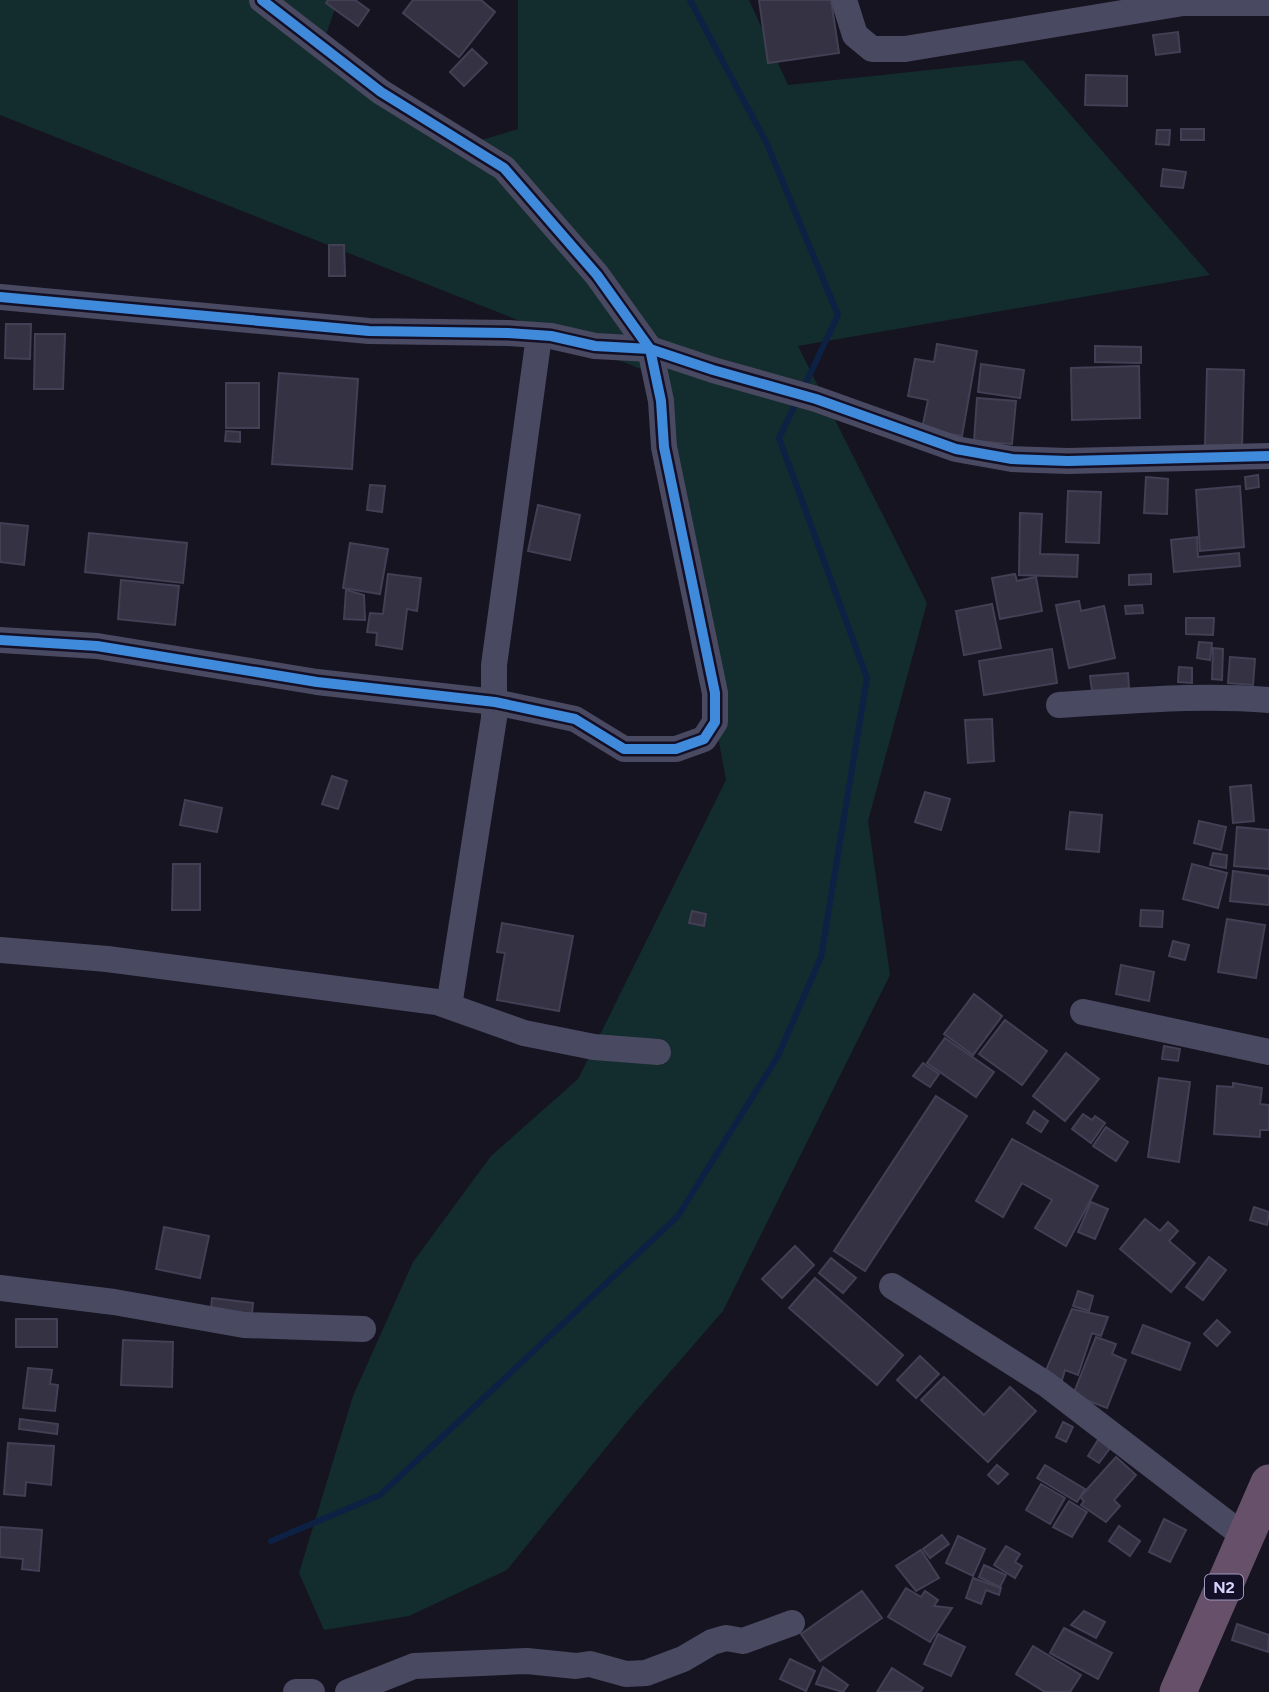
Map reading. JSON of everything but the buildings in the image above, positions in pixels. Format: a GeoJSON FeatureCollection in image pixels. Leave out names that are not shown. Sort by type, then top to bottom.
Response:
{"type":"FeatureCollection","features":[{"type":"Feature","properties":{"kind":"highway","name":"N2"},"geometry":{"type":"LineString","coordinates":[[1178,1692],[1269,1483]]}},
{"type":"Feature","properties":{"kind":"street"},"geometry":{"type":"LineString","coordinates":[[0,640],[97,646],[317,682],[495,702],[575,719],[624,749],[676,749],[704,739],[715,722],[715,693],[664,447],[661,401],[650,349],[597,275],[503,168],[381,92],[262,0]]}},
{"type":"Feature","properties":{"kind":"street"},"geometry":{"type":"LineString","coordinates":[[844,0],[855,35],[872,50],[905,50],[1184,3],[1269,3]]}},
{"type":"Feature","properties":{"kind":"street"},"geometry":{"type":"LineString","coordinates":[[0,297],[369,331],[539,335],[595,345],[650,349],[816,399],[956,449],[1012,459],[1068,461],[1269,456]]}},
{"type":"Feature","properties":{"kind":"street"},"geometry":{"type":"LineString","coordinates":[[449,1006],[495,702],[494,665],[539,335]]}},
{"type":"Feature","properties":{"kind":"street"},"geometry":{"type":"LineString","coordinates":[[1059,705],[1166,696],[1269,700]]}},
{"type":"Feature","properties":{"kind":"street"},"geometry":{"type":"LineString","coordinates":[[0,950],[107,959],[437,1002],[524,1033],[594,1047],[658,1052]]}},
{"type":"Feature","properties":{"kind":"street"},"geometry":{"type":"LineString","coordinates":[[1083,1012],[1269,1052]]}},
{"type":"Feature","properties":{"kind":"street"},"geometry":{"type":"LineString","coordinates":[[892,1286],[1046,1384],[1245,1537]]}},
{"type":"Feature","properties":{"kind":"street"},"geometry":{"type":"LineString","coordinates":[[0,1288],[114,1302],[244,1325],[363,1329]]}},
{"type":"Feature","properties":{"kind":"street"},"geometry":{"type":"LineString","coordinates":[[348,1692],[414,1666],[527,1661],[576,1666],[590,1664],[626,1674],[646,1673],[683,1659],[712,1642],[726,1638],[743,1641],[792,1623]]}},
{"type":"Feature","properties":{"kind":"street"},"geometry":{"type":"LineString","coordinates":[[296,1692],[312,1692]]}},
{"type":"Feature","properties":{"kind":"green space"},"geometry":{"type":"Polygon","coordinates":[[[0,0],[338,0],[320,52],[451,149],[518,129],[518,0],[749,0],[788,85],[1023,60],[1210,275],[798,346],[927,603],[868,821],[890,975],[723,1311],[630,1418],[507,1570],[409,1616],[324,1630],[299,1573],[353,1396],[413,1262],[491,1156],[578,1079],[726,780],[651,373],[0,115],[0,0]]]}},
{"type":"Feature","properties":{"kind":"waterway"},"geometry":{"type":"LineString","coordinates":[[690,0],[767,144],[838,315],[803,389]]}},
{"type":"Feature","properties":{"kind":"waterway"},"geometry":{"type":"LineString","coordinates":[[271,1541],[380,1495],[678,1216],[778,1056],[821,957],[867,678],[779,438],[798,399]]}},
{"type":"Feature","properties":{"kind":"cycle path"},"geometry":{"type":"LineString","coordinates":[[0,640],[97,646],[317,682],[495,702],[575,719],[624,749],[676,749],[704,739],[715,722],[715,693],[664,447],[661,401],[650,349],[597,275],[504,168],[381,92],[262,0]]}},
{"type":"Feature","properties":{"kind":"cycle path"},"geometry":{"type":"LineString","coordinates":[[0,297],[369,331],[551,336],[595,346],[650,349],[816,399],[956,449],[1012,459],[1068,461],[1269,456]]}}]}
